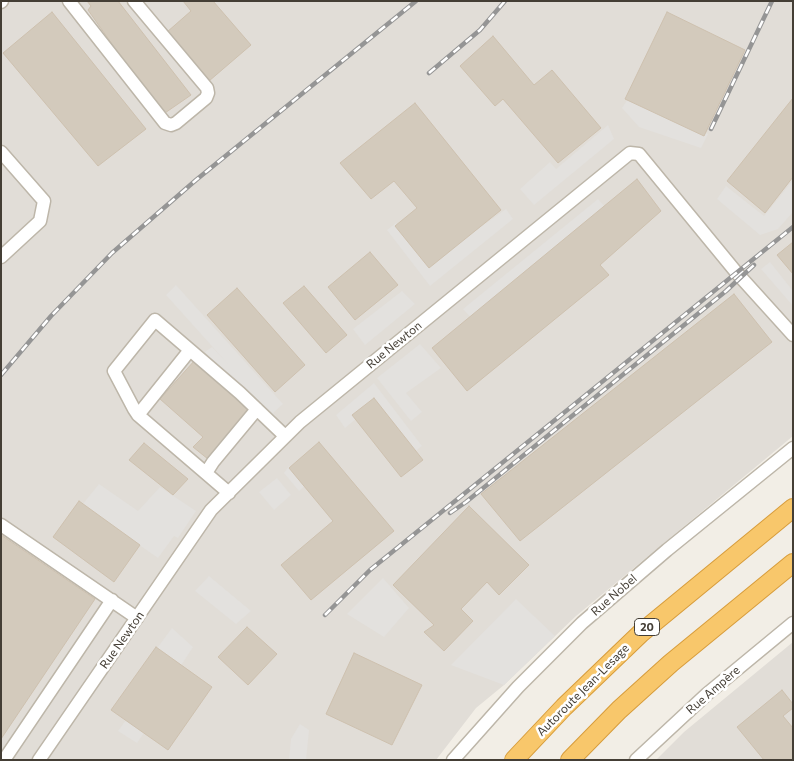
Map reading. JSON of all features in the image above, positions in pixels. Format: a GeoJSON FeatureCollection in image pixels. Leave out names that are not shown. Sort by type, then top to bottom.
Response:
{"type":"FeatureCollection","features":[{"type":"Feature","properties":{"kind":"highway","name":"Autoroute Jean-Lesage"},"geometry":{"type":"LineString","coordinates":[[514,760],[570,700],[640,633],[793,508]]}},
{"type":"Feature","properties":{"kind":"highway"},"geometry":{"type":"LineString","coordinates":[[570,760],[619,710],[665,668],[793,563]]}},
{"type":"Feature","properties":{"kind":"street"},"geometry":{"type":"LineString","coordinates":[[69,1],[165,122],[170,125],[176,123],[206,98],[207,88],[134,1]]}},
{"type":"Feature","properties":{"kind":"street"},"geometry":{"type":"LineString","coordinates":[[1,152],[44,201],[40,221],[1,258]]}},
{"type":"Feature","properties":{"kind":"street","name":"Rue Newton"},"geometry":{"type":"LineString","coordinates":[[39,760],[212,510],[300,422],[630,153],[639,154],[736,272],[793,334]]}},
{"type":"Feature","properties":{"kind":"street"},"geometry":{"type":"LineString","coordinates":[[229,493],[138,415],[114,372],[155,320],[286,436]]}},
{"type":"Feature","properties":{"kind":"street"},"geometry":{"type":"LineString","coordinates":[[138,415],[190,350]]}},
{"type":"Feature","properties":{"kind":"street"},"geometry":{"type":"LineString","coordinates":[[206,473],[212,462],[257,409]]}},
{"type":"Feature","properties":{"kind":"street","name":"Rue Nobel"},"geometry":{"type":"LineString","coordinates":[[453,760],[518,687],[587,619],[661,555],[793,448]]}},
{"type":"Feature","properties":{"kind":"street"},"geometry":{"type":"LineString","coordinates":[[1,525],[137,618]]}},
{"type":"Feature","properties":{"kind":"street"},"geometry":{"type":"LineString","coordinates":[[4,760],[112,600]]}},
{"type":"Feature","properties":{"kind":"street","name":"Rue Ampère"},"geometry":{"type":"LineString","coordinates":[[636,760],[692,707],[793,624]]}},
{"type":"Feature","properties":{"kind":"shaded area"},"geometry":{"type":"Polygon","coordinates":[[[1,1],[793,1],[793,436],[576,616],[504,685],[476,708],[436,760],[1,760],[1,1]]]}},
{"type":"Feature","properties":{"kind":"shaded area"},"geometry":{"type":"Polygon","coordinates":[[[628,99],[708,134],[701,148],[639,127],[622,108],[628,99]]]}},
{"type":"Feature","properties":{"kind":"shaded area"},"geometry":{"type":"Polygon","coordinates":[[[608,125],[614,139],[534,205],[520,189],[550,162],[556,169],[608,125]]]}},
{"type":"Feature","properties":{"kind":"shaded area"},"geometry":{"type":"Polygon","coordinates":[[[793,180],[793,212],[778,229],[760,235],[717,199],[726,186],[764,216],[793,180]]]}},
{"type":"Feature","properties":{"kind":"shaded area"},"geometry":{"type":"Polygon","coordinates":[[[598,199],[608,210],[474,321],[463,309],[598,199]]]}},
{"type":"Feature","properties":{"kind":"shaded area"},"geometry":{"type":"Polygon","coordinates":[[[506,209],[513,219],[430,286],[387,230],[396,223],[432,266],[506,209]]]}},
{"type":"Feature","properties":{"kind":"shaded area"},"geometry":{"type":"Polygon","coordinates":[[[770,262],[793,291],[793,306],[761,269],[770,262]]]}},
{"type":"Feature","properties":{"kind":"shaded area"},"geometry":{"type":"Polygon","coordinates":[[[176,285],[283,404],[273,413],[276,416],[271,422],[205,352],[212,347],[228,364],[166,295],[176,285]]]}},
{"type":"Feature","properties":{"kind":"shaded area"},"geometry":{"type":"Polygon","coordinates":[[[402,291],[415,304],[365,345],[353,329],[402,291]]]}},
{"type":"Feature","properties":{"kind":"shaded area"},"geometry":{"type":"Polygon","coordinates":[[[420,344],[441,368],[406,393],[422,412],[411,421],[377,378],[420,344]]]}},
{"type":"Feature","properties":{"kind":"shaded area"},"geometry":{"type":"Polygon","coordinates":[[[374,383],[422,446],[414,452],[374,404],[345,428],[336,415],[374,383]]]}},
{"type":"Feature","properties":{"kind":"shaded area"},"geometry":{"type":"Polygon","coordinates":[[[289,466],[306,485],[299,491],[284,473],[289,466]]]}},
{"type":"Feature","properties":{"kind":"shaded area"},"geometry":{"type":"Polygon","coordinates":[[[277,478],[291,495],[274,510],[259,492],[277,478]]]}},
{"type":"Feature","properties":{"kind":"shaded area"},"geometry":{"type":"Polygon","coordinates":[[[99,484],[138,511],[160,487],[196,511],[178,538],[174,536],[158,558],[82,505],[99,484]]]}},
{"type":"Feature","properties":{"kind":"shaded area"},"geometry":{"type":"Polygon","coordinates":[[[209,576],[251,611],[236,624],[195,591],[209,576]]]}},
{"type":"Feature","properties":{"kind":"shaded area"},"geometry":{"type":"Polygon","coordinates":[[[383,578],[409,608],[384,637],[347,614],[383,578]]]}},
{"type":"Feature","properties":{"kind":"shaded area"},"geometry":{"type":"Polygon","coordinates":[[[516,599],[555,636],[504,685],[451,665],[516,599]]]}},
{"type":"Feature","properties":{"kind":"shaded area"},"geometry":{"type":"Polygon","coordinates":[[[172,628],[193,647],[180,667],[155,651],[172,628]]]}},
{"type":"Feature","properties":{"kind":"shaded area"},"geometry":{"type":"Polygon","coordinates":[[[793,642],[793,760],[656,760],[684,732],[793,642]]]}},
{"type":"Feature","properties":{"kind":"shaded area"},"geometry":{"type":"Polygon","coordinates":[[[126,720],[144,733],[137,743],[118,731],[126,720]]]}},
{"type":"Feature","properties":{"kind":"shaded area"},"geometry":{"type":"Polygon","coordinates":[[[300,724],[309,730],[306,760],[289,760],[291,739],[300,724]]]}},
{"type":"Feature","properties":{"kind":"building"},"geometry":{"type":"Polygon","coordinates":[[[87,1],[118,1],[191,95],[162,115],[88,10],[91,6],[87,1]]]}},
{"type":"Feature","properties":{"kind":"building"},"geometry":{"type":"Polygon","coordinates":[[[183,1],[213,1],[251,45],[209,81],[167,32],[191,11],[183,1]]]}},
{"type":"Feature","properties":{"kind":"building"},"geometry":{"type":"Polygon","coordinates":[[[52,12],[146,129],[98,166],[3,53],[52,12]]]}},
{"type":"Feature","properties":{"kind":"building"},"geometry":{"type":"Polygon","coordinates":[[[667,12],[745,50],[704,136],[625,99],[667,12]]]}},
{"type":"Feature","properties":{"kind":"building"},"geometry":{"type":"Polygon","coordinates":[[[493,36],[534,85],[552,70],[601,128],[558,163],[503,99],[495,106],[460,66],[493,36]]]}},
{"type":"Feature","properties":{"kind":"building"},"geometry":{"type":"Polygon","coordinates":[[[793,98],[793,177],[765,213],[727,181],[793,98]]]}},
{"type":"Feature","properties":{"kind":"building"},"geometry":{"type":"Polygon","coordinates":[[[415,103],[501,210],[429,268],[395,226],[417,208],[394,181],[371,199],[340,163],[415,103]]]}},
{"type":"Feature","properties":{"kind":"building"},"geometry":{"type":"Polygon","coordinates":[[[637,179],[661,211],[600,265],[609,275],[467,391],[432,348],[637,179]]]}},
{"type":"Feature","properties":{"kind":"building"},"geometry":{"type":"Polygon","coordinates":[[[793,242],[793,274],[777,255],[793,242]]]}},
{"type":"Feature","properties":{"kind":"building"},"geometry":{"type":"Polygon","coordinates":[[[370,252],[398,285],[355,320],[328,287],[370,252]]]}},
{"type":"Feature","properties":{"kind":"building"},"geometry":{"type":"Polygon","coordinates":[[[304,286],[347,335],[326,353],[283,303],[304,286]]]}},
{"type":"Feature","properties":{"kind":"building"},"geometry":{"type":"Polygon","coordinates":[[[237,288],[305,365],[275,392],[207,315],[237,288]]]}},
{"type":"Feature","properties":{"kind":"building"},"geometry":{"type":"Polygon","coordinates":[[[734,294],[772,342],[520,541],[481,494],[734,294]]]}},
{"type":"Feature","properties":{"kind":"building"},"geometry":{"type":"Polygon","coordinates":[[[195,360],[253,410],[208,459],[193,447],[203,437],[160,399],[195,360]]]}},
{"type":"Feature","properties":{"kind":"building"},"geometry":{"type":"Polygon","coordinates":[[[374,398],[423,460],[401,477],[352,415],[374,398]]]}},
{"type":"Feature","properties":{"kind":"building"},"geometry":{"type":"Polygon","coordinates":[[[319,442],[394,531],[311,600],[281,565],[333,521],[289,468],[319,442]]]}},
{"type":"Feature","properties":{"kind":"building"},"geometry":{"type":"Polygon","coordinates":[[[144,443],[188,479],[173,495],[129,460],[144,443]]]}},
{"type":"Feature","properties":{"kind":"building"},"geometry":{"type":"Polygon","coordinates":[[[79,501],[140,545],[114,582],[53,537],[79,501]]]}},
{"type":"Feature","properties":{"kind":"building"},"geometry":{"type":"Polygon","coordinates":[[[469,506],[529,565],[499,595],[487,582],[461,609],[473,621],[444,651],[424,632],[434,625],[393,585],[469,506]]]}},
{"type":"Feature","properties":{"kind":"building"},"geometry":{"type":"Polygon","coordinates":[[[1,535],[95,599],[1,739],[1,535]]]}},
{"type":"Feature","properties":{"kind":"building"},"geometry":{"type":"Polygon","coordinates":[[[247,627],[277,654],[248,685],[218,657],[247,627]]]}},
{"type":"Feature","properties":{"kind":"building"},"geometry":{"type":"Polygon","coordinates":[[[156,647],[212,687],[168,750],[111,710],[156,647]]]}},
{"type":"Feature","properties":{"kind":"building"},"geometry":{"type":"Polygon","coordinates":[[[354,653],[422,685],[392,745],[326,714],[354,653]]]}},
{"type":"Feature","properties":{"kind":"building"},"geometry":{"type":"Polygon","coordinates":[[[782,690],[793,704],[793,708],[783,716],[793,728],[793,760],[764,760],[737,727],[782,690]]]}},
{"type":"Feature","properties":{"kind":"railway"},"geometry":{"type":"LineString","coordinates":[[1,375],[51,316],[112,253],[196,180],[416,1]]}},
{"type":"Feature","properties":{"kind":"railway"},"geometry":{"type":"LineString","coordinates":[[429,73],[480,30],[505,1]]}},
{"type":"Feature","properties":{"kind":"railway"},"geometry":{"type":"LineString","coordinates":[[711,129],[772,1]]}},
{"type":"Feature","properties":{"kind":"railway"},"geometry":{"type":"LineString","coordinates":[[325,615],[370,570],[793,227]]}},
{"type":"Feature","properties":{"kind":"railway"},"geometry":{"type":"LineString","coordinates":[[450,513],[726,291],[754,265]]}}]}
